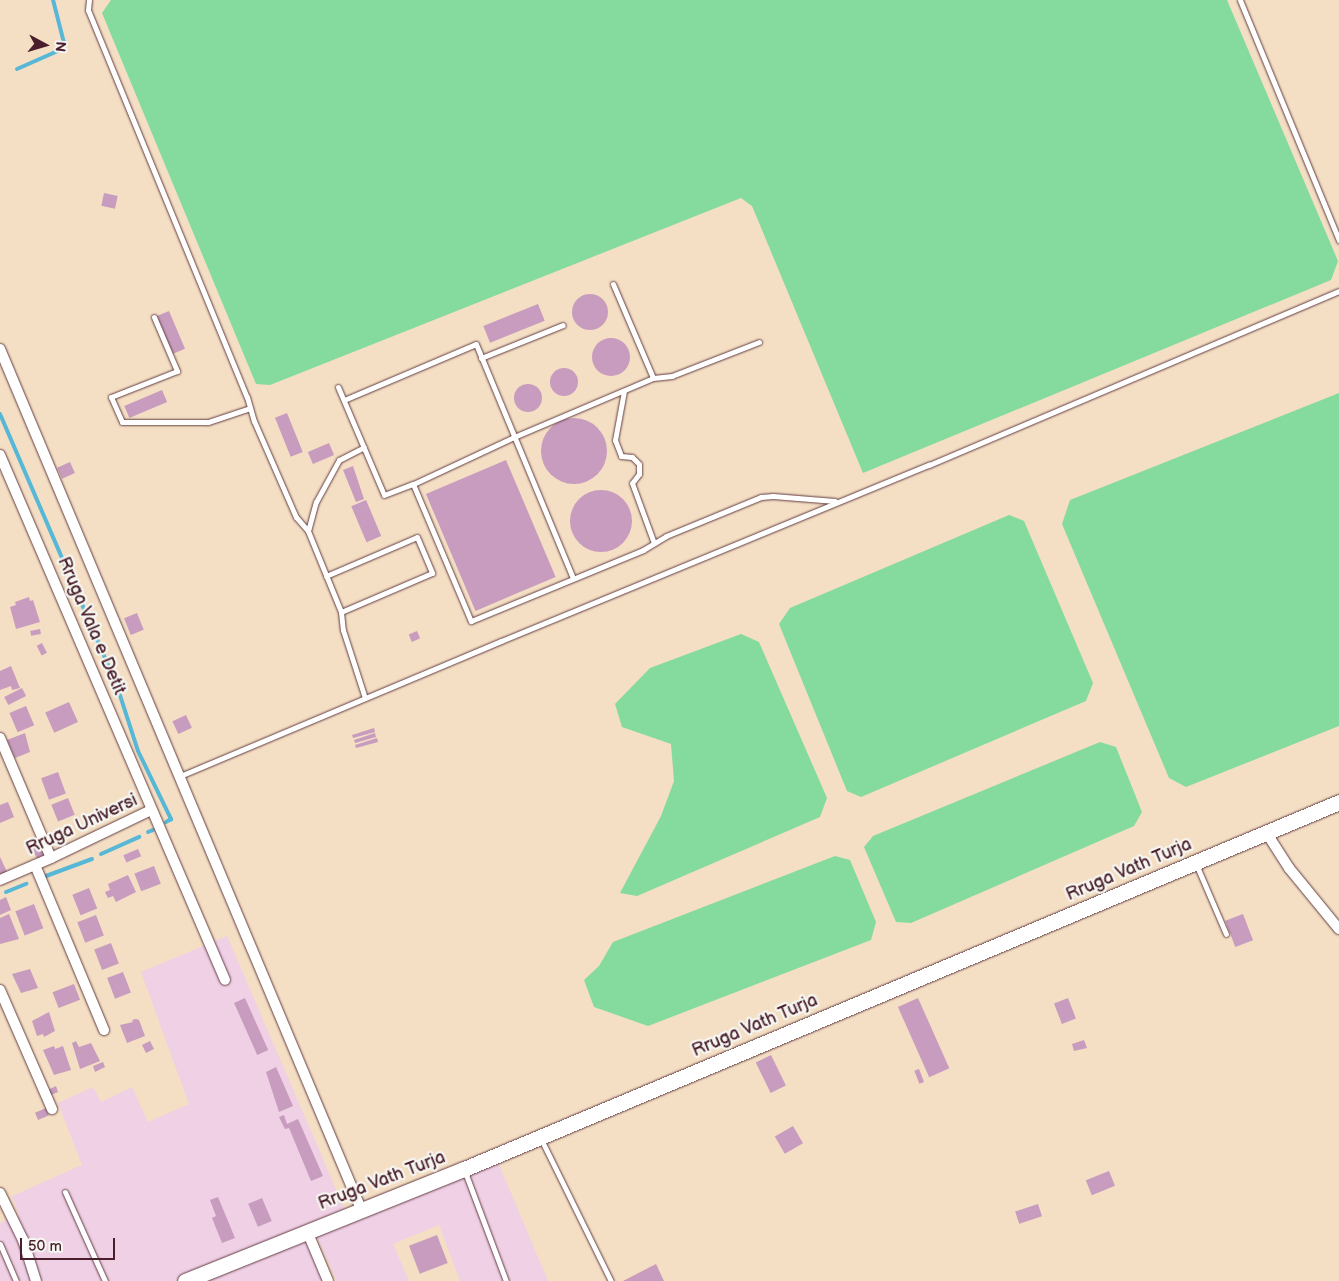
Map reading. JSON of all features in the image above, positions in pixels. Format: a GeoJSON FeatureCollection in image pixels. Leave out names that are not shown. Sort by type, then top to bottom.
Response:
{"type":"FeatureCollection","features":[{"type":"Feature","properties":{"kind":"street"},"geometry":{"type":"LineString","coordinates":[[0,349],[361,1209]]}},
{"type":"Feature","properties":{"kind":"street","name":"Rruga Vala e Detit"},"geometry":{"type":"LineString","coordinates":[[0,455],[2,467],[152,810]]}},
{"type":"Feature","properties":{"kind":"street"},"geometry":{"type":"LineString","coordinates":[[0,738],[51,858]]}},
{"type":"Feature","properties":{"kind":"street","name":"Rruga Vath Turja"},"geometry":{"type":"LineString","coordinates":[[185,1281],[464,1169],[1339,802]]}},
{"type":"Feature","properties":{"kind":"street","name":"Rruga Universi"},"geometry":{"type":"LineString","coordinates":[[0,880],[152,810],[165,836],[225,980]]}},
{"type":"Feature","properties":{"kind":"street"},"geometry":{"type":"LineString","coordinates":[[1266,832],[1289,868],[1339,928]]}},
{"type":"Feature","properties":{"kind":"street"},"geometry":{"type":"LineString","coordinates":[[35,865],[104,1030]]}},
{"type":"Feature","properties":{"kind":"street"},"geometry":{"type":"LineString","coordinates":[[0,990],[52,1109]]}},
{"type":"Feature","properties":{"kind":"street"},"geometry":{"type":"LineString","coordinates":[[0,1192],[23,1240],[36,1281]]}},
{"type":"Feature","properties":{"kind":"street"},"geometry":{"type":"LineString","coordinates":[[307,1231],[328,1281]]}},
{"type":"Feature","properties":{"kind":"lane"},"geometry":{"type":"LineString","coordinates":[[89,0],[88,10],[250,408],[296,517],[308,531],[341,612],[343,630],[365,698]]}},
{"type":"Feature","properties":{"kind":"lane"},"geometry":{"type":"LineString","coordinates":[[1240,0],[1339,240]]}},
{"type":"Feature","properties":{"kind":"lane"},"geometry":{"type":"LineString","coordinates":[[614,284],[653,378]]}},
{"type":"Feature","properties":{"kind":"lane"},"geometry":{"type":"LineString","coordinates":[[180,776],[1339,291]]}},
{"type":"Feature","properties":{"kind":"lane"},"geometry":{"type":"LineString","coordinates":[[154,317],[177,371],[111,397],[122,422],[208,422],[250,408]]}},
{"type":"Feature","properties":{"kind":"lane"},"geometry":{"type":"LineString","coordinates":[[481,358],[563,325]]}},
{"type":"Feature","properties":{"kind":"lane"},"geometry":{"type":"LineString","coordinates":[[338,387],[384,495],[653,378],[672,376],[759,342]]}},
{"type":"Feature","properties":{"kind":"lane"},"geometry":{"type":"LineString","coordinates":[[344,400],[476,344],[573,578]]}},
{"type":"Feature","properties":{"kind":"lane"},"geometry":{"type":"LineString","coordinates":[[624,391],[615,440],[621,456],[632,457],[639,464],[639,474],[632,483],[654,543]]}},
{"type":"Feature","properties":{"kind":"lane"},"geometry":{"type":"LineString","coordinates":[[308,531],[316,502],[339,460],[364,447]]}},
{"type":"Feature","properties":{"kind":"lane"},"geometry":{"type":"LineString","coordinates":[[413,484],[471,621],[761,497],[774,496],[838,502]]}},
{"type":"Feature","properties":{"kind":"lane"},"geometry":{"type":"LineString","coordinates":[[326,576],[417,537],[432,573],[341,612]]}},
{"type":"Feature","properties":{"kind":"lane"},"geometry":{"type":"LineString","coordinates":[[1195,863],[1226,934]]}},
{"type":"Feature","properties":{"kind":"lane"},"geometry":{"type":"LineString","coordinates":[[540,1137],[611,1281]]}},
{"type":"Feature","properties":{"kind":"lane"},"geometry":{"type":"LineString","coordinates":[[464,1169],[506,1281]]}},
{"type":"Feature","properties":{"kind":"lane"},"geometry":{"type":"LineString","coordinates":[[65,1192],[105,1281]]}},
{"type":"Feature","properties":{"kind":"lane"},"geometry":{"type":"LineString","coordinates":[[0,1244],[16,1281]]}},
{"type":"Feature","properties":{"kind":"shaded area"},"geometry":{"type":"Polygon","coordinates":[[[227,936],[345,1210],[176,1281],[0,1281],[0,1223],[19,1215],[12,1196],[82,1165],[58,1103],[93,1087],[101,1102],[132,1087],[148,1122],[189,1104],[141,972],[227,936]]]}},
{"type":"Feature","properties":{"kind":"shaded area"},"geometry":{"type":"Polygon","coordinates":[[[497,1160],[548,1281],[460,1281],[439,1225],[393,1244],[409,1281],[337,1281],[316,1235],[497,1160]]]}},
{"type":"Feature","properties":{"kind":"shaded area"},"geometry":{"type":"Polygon","coordinates":[[[304,1238],[323,1281],[201,1281],[304,1238]]]}},
{"type":"Feature","properties":{"kind":"green space"},"geometry":{"type":"Polygon","coordinates":[[[111,0],[1227,0],[1338,261],[1331,280],[863,473],[752,206],[741,198],[270,385],[256,384],[102,13],[111,0]]]}},
{"type":"Feature","properties":{"kind":"green space"},"geometry":{"type":"Polygon","coordinates":[[[1339,393],[1339,726],[1186,787],[1169,778],[1062,524],[1070,500],[1339,393]]]}},
{"type":"Feature","properties":{"kind":"green space"},"geometry":{"type":"Polygon","coordinates":[[[1009,515],[1024,521],[1093,683],[1086,701],[861,797],[847,791],[779,624],[790,608],[1009,515]]]}},
{"type":"Feature","properties":{"kind":"green space"},"geometry":{"type":"Polygon","coordinates":[[[741,634],[759,642],[827,798],[820,817],[637,896],[620,893],[661,816],[674,781],[671,744],[622,727],[615,704],[650,668],[741,634]]]}},
{"type":"Feature","properties":{"kind":"green space"},"geometry":{"type":"Polygon","coordinates":[[[1100,742],[1116,747],[1142,812],[1134,826],[911,923],[896,922],[864,847],[873,836],[1100,742]]]}},
{"type":"Feature","properties":{"kind":"green space"},"geometry":{"type":"Polygon","coordinates":[[[835,856],[850,860],[876,922],[871,940],[648,1026],[594,1007],[584,980],[599,966],[613,942],[835,856]]]}},
{"type":"Feature","properties":{"kind":"building"},"geometry":{"type":"Polygon","coordinates":[[[104,193],[118,196],[115,209],[101,206],[104,193]]]}},
{"type":"Feature","properties":{"kind":"building"},"geometry":{"type":"Polygon","coordinates":[[[590,294],[603,299],[608,312],[603,325],[590,330],[577,325],[572,312],[577,299],[590,294]]]}},
{"type":"Feature","properties":{"kind":"building"},"geometry":{"type":"Polygon","coordinates":[[[538,304],[545,321],[490,343],[483,326],[538,304]]]}},
{"type":"Feature","properties":{"kind":"building"},"geometry":{"type":"Polygon","coordinates":[[[169,311],[185,349],[173,354],[157,316],[169,311]]]}},
{"type":"Feature","properties":{"kind":"building"},"geometry":{"type":"Polygon","coordinates":[[[611,338],[624,344],[630,357],[624,370],[611,376],[598,370],[592,357],[598,344],[611,338]]]}},
{"type":"Feature","properties":{"kind":"building"},"geometry":{"type":"Polygon","coordinates":[[[564,368],[574,372],[578,382],[574,392],[564,396],[554,392],[550,382],[554,372],[564,368]]]}},
{"type":"Feature","properties":{"kind":"building"},"geometry":{"type":"Polygon","coordinates":[[[528,384],[538,388],[542,398],[538,408],[528,412],[518,408],[514,398],[518,388],[528,384]]]}},
{"type":"Feature","properties":{"kind":"building"},"geometry":{"type":"Polygon","coordinates":[[[162,390],[167,402],[129,418],[124,406],[162,390]]]}},
{"type":"Feature","properties":{"kind":"building"},"geometry":{"type":"Polygon","coordinates":[[[287,413],[303,452],[291,457],[275,418],[287,413]]]}},
{"type":"Feature","properties":{"kind":"building"},"geometry":{"type":"Polygon","coordinates":[[[567,418],[581,418],[593,423],[602,432],[607,444],[605,464],[598,475],[581,484],[567,484],[555,479],[546,470],[541,458],[541,444],[546,432],[555,423],[567,418]]]}},
{"type":"Feature","properties":{"kind":"building"},"geometry":{"type":"Polygon","coordinates":[[[329,443],[334,455],[313,464],[308,452],[329,443]]]}},
{"type":"Feature","properties":{"kind":"building"},"geometry":{"type":"Polygon","coordinates":[[[506,460],[556,577],[476,611],[426,494],[506,460]]]}},
{"type":"Feature","properties":{"kind":"building"},"geometry":{"type":"Polygon","coordinates":[[[70,462],[75,473],[62,479],[57,468],[70,462]]]}},
{"type":"Feature","properties":{"kind":"building"},"geometry":{"type":"Polygon","coordinates":[[[353,466],[364,499],[356,502],[343,470],[353,466]]]}},
{"type":"Feature","properties":{"kind":"building"},"geometry":{"type":"Polygon","coordinates":[[[595,490],[607,490],[623,499],[630,509],[632,521],[630,533],[623,543],[607,552],[595,552],[584,547],[575,538],[570,527],[570,515],[575,504],[584,495],[595,490]]]}},
{"type":"Feature","properties":{"kind":"building"},"geometry":{"type":"Polygon","coordinates":[[[366,500],[381,536],[367,542],[351,506],[366,500]]]}},
{"type":"Feature","properties":{"kind":"building"},"geometry":{"type":"Polygon","coordinates":[[[29,597],[30,601],[33,600],[40,622],[16,629],[10,607],[16,605],[15,602],[29,597]]]}},
{"type":"Feature","properties":{"kind":"building"},"geometry":{"type":"Polygon","coordinates":[[[137,613],[144,630],[131,635],[124,618],[137,613]]]}},
{"type":"Feature","properties":{"kind":"building"},"geometry":{"type":"Polygon","coordinates":[[[40,629],[41,634],[31,636],[30,631],[40,629]]]}},
{"type":"Feature","properties":{"kind":"building"},"geometry":{"type":"Polygon","coordinates":[[[417,631],[420,638],[412,642],[409,635],[417,631]]]}},
{"type":"Feature","properties":{"kind":"building"},"geometry":{"type":"Polygon","coordinates":[[[42,643],[47,653],[42,656],[37,646],[42,643]]]}},
{"type":"Feature","properties":{"kind":"building"},"geometry":{"type":"Polygon","coordinates":[[[11,666],[20,688],[12,690],[11,686],[0,690],[0,671],[11,666]]]}},
{"type":"Feature","properties":{"kind":"building"},"geometry":{"type":"Polygon","coordinates":[[[22,688],[26,696],[8,705],[4,697],[22,688]]]}},
{"type":"Feature","properties":{"kind":"building"},"geometry":{"type":"Polygon","coordinates":[[[69,702],[78,722],[54,733],[45,713],[69,702]]]}},
{"type":"Feature","properties":{"kind":"building"},"geometry":{"type":"Polygon","coordinates":[[[26,706],[34,725],[18,732],[9,713],[26,706]]]}},
{"type":"Feature","properties":{"kind":"building"},"geometry":{"type":"Polygon","coordinates":[[[186,715],[192,728],[178,734],[172,721],[186,715]]]}},
{"type":"Feature","properties":{"kind":"building"},"geometry":{"type":"Polygon","coordinates":[[[374,728],[375,732],[353,738],[352,735],[374,728]]]}},
{"type":"Feature","properties":{"kind":"building"},"geometry":{"type":"Polygon","coordinates":[[[25,733],[30,752],[15,758],[7,740],[25,733]]]}},
{"type":"Feature","properties":{"kind":"building"},"geometry":{"type":"Polygon","coordinates":[[[375,733],[376,737],[355,743],[354,740],[375,733]]]}},
{"type":"Feature","properties":{"kind":"building"},"geometry":{"type":"Polygon","coordinates":[[[377,738],[378,742],[356,748],[355,745],[377,738]]]}},
{"type":"Feature","properties":{"kind":"building"},"geometry":{"type":"Polygon","coordinates":[[[58,772],[66,794],[49,800],[41,778],[58,772]]]}},
{"type":"Feature","properties":{"kind":"building"},"geometry":{"type":"Polygon","coordinates":[[[68,798],[75,815],[58,821],[51,805],[68,798]]]}},
{"type":"Feature","properties":{"kind":"building"},"geometry":{"type":"Polygon","coordinates":[[[8,802],[14,817],[0,823],[0,805],[8,802]]]}},
{"type":"Feature","properties":{"kind":"building"},"geometry":{"type":"Polygon","coordinates":[[[40,843],[45,855],[37,858],[32,847],[40,843]]]}},
{"type":"Feature","properties":{"kind":"building"},"geometry":{"type":"Polygon","coordinates":[[[138,849],[141,856],[126,863],[123,855],[138,849]]]}},
{"type":"Feature","properties":{"kind":"building"},"geometry":{"type":"Polygon","coordinates":[[[0,857],[7,872],[0,875],[0,857]]]}},
{"type":"Feature","properties":{"kind":"building"},"geometry":{"type":"Polygon","coordinates":[[[154,866],[161,884],[141,891],[134,874],[154,866]]]}},
{"type":"Feature","properties":{"kind":"building"},"geometry":{"type":"Polygon","coordinates":[[[128,875],[136,892],[116,902],[113,896],[108,898],[105,892],[110,890],[108,884],[128,875]]]}},
{"type":"Feature","properties":{"kind":"building"},"geometry":{"type":"Polygon","coordinates":[[[89,888],[97,908],[81,915],[72,895],[89,888]]]}},
{"type":"Feature","properties":{"kind":"building"},"geometry":{"type":"Polygon","coordinates":[[[6,897],[11,910],[0,915],[0,900],[6,897]]]}},
{"type":"Feature","properties":{"kind":"building"},"geometry":{"type":"Polygon","coordinates":[[[34,904],[43,928],[25,935],[15,911],[34,904]]]}},
{"type":"Feature","properties":{"kind":"building"},"geometry":{"type":"Polygon","coordinates":[[[9,914],[19,939],[0,944],[0,918],[9,914]]]}},
{"type":"Feature","properties":{"kind":"building"},"geometry":{"type":"Polygon","coordinates":[[[1243,914],[1253,940],[1235,947],[1225,921],[1243,914]]]}},
{"type":"Feature","properties":{"kind":"building"},"geometry":{"type":"Polygon","coordinates":[[[96,915],[104,936],[85,943],[77,922],[96,915]]]}},
{"type":"Feature","properties":{"kind":"building"},"geometry":{"type":"Polygon","coordinates":[[[111,943],[119,964],[102,970],[94,949],[111,943]]]}},
{"type":"Feature","properties":{"kind":"building"},"geometry":{"type":"Polygon","coordinates":[[[30,969],[38,988],[21,993],[12,974],[30,969]]]}},
{"type":"Feature","properties":{"kind":"building"},"geometry":{"type":"Polygon","coordinates":[[[123,972],[131,993],[115,999],[107,978],[123,972]]]}},
{"type":"Feature","properties":{"kind":"building"},"geometry":{"type":"Polygon","coordinates":[[[74,984],[80,1000],[59,1008],[53,992],[74,984]]]}},
{"type":"Feature","properties":{"kind":"building"},"geometry":{"type":"Polygon","coordinates":[[[245,998],[268,1050],[257,1055],[234,1003],[245,998]]]}},
{"type":"Feature","properties":{"kind":"building"},"geometry":{"type":"Polygon","coordinates":[[[918,998],[949,1068],[929,1077],[898,1007],[918,998]]]}},
{"type":"Feature","properties":{"kind":"building"},"geometry":{"type":"Polygon","coordinates":[[[1068,998],[1076,1019],[1062,1024],[1054,1003],[1068,998]]]}},
{"type":"Feature","properties":{"kind":"building"},"geometry":{"type":"Polygon","coordinates":[[[49,1012],[55,1031],[44,1037],[43,1034],[37,1036],[32,1021],[49,1012]]]}},
{"type":"Feature","properties":{"kind":"building"},"geometry":{"type":"Polygon","coordinates":[[[132,1020],[139,1020],[145,1036],[127,1043],[120,1025],[133,1022],[132,1020]]]}},
{"type":"Feature","properties":{"kind":"building"},"geometry":{"type":"Polygon","coordinates":[[[1084,1040],[1087,1048],[1074,1051],[1072,1044],[1084,1040]]]}},
{"type":"Feature","properties":{"kind":"building"},"geometry":{"type":"Polygon","coordinates":[[[76,1041],[79,1047],[91,1043],[100,1061],[80,1069],[72,1043],[76,1041]]]}},
{"type":"Feature","properties":{"kind":"building"},"geometry":{"type":"Polygon","coordinates":[[[150,1041],[154,1049],[146,1053],[142,1045],[150,1041]]]}},
{"type":"Feature","properties":{"kind":"building"},"geometry":{"type":"Polygon","coordinates":[[[54,1046],[55,1049],[63,1046],[71,1070],[54,1075],[43,1050],[54,1046]]]}},
{"type":"Feature","properties":{"kind":"building"},"geometry":{"type":"Polygon","coordinates":[[[771,1055],[786,1086],[771,1093],[756,1062],[771,1055]]]}},
{"type":"Feature","properties":{"kind":"building"},"geometry":{"type":"Polygon","coordinates":[[[103,1062],[105,1067],[95,1072],[93,1066],[103,1062]]]}},
{"type":"Feature","properties":{"kind":"building"},"geometry":{"type":"Polygon","coordinates":[[[276,1067],[293,1106],[279,1112],[266,1072],[276,1067]]]}},
{"type":"Feature","properties":{"kind":"building"},"geometry":{"type":"Polygon","coordinates":[[[919,1069],[924,1082],[919,1084],[914,1071],[919,1069]]]}},
{"type":"Feature","properties":{"kind":"building"},"geometry":{"type":"Polygon","coordinates":[[[56,1086],[58,1092],[51,1095],[48,1090],[56,1086]]]}},
{"type":"Feature","properties":{"kind":"building"},"geometry":{"type":"Polygon","coordinates":[[[46,1108],[49,1115],[38,1120],[35,1113],[46,1108]]]}},
{"type":"Feature","properties":{"kind":"building"},"geometry":{"type":"Polygon","coordinates":[[[284,1115],[287,1124],[298,1119],[323,1176],[311,1181],[289,1128],[285,1129],[279,1117],[284,1115]]]}},
{"type":"Feature","properties":{"kind":"building"},"geometry":{"type":"Polygon","coordinates":[[[793,1126],[803,1143],[785,1154],[775,1136],[793,1126]]]}},
{"type":"Feature","properties":{"kind":"building"},"geometry":{"type":"Polygon","coordinates":[[[1109,1171],[1115,1186],[1092,1195],[1086,1180],[1109,1171]]]}},
{"type":"Feature","properties":{"kind":"building"},"geometry":{"type":"Polygon","coordinates":[[[218,1197],[235,1238],[222,1243],[212,1218],[216,1216],[210,1200],[218,1197]]]}},
{"type":"Feature","properties":{"kind":"building"},"geometry":{"type":"Polygon","coordinates":[[[262,1198],[272,1221],[258,1227],[248,1204],[262,1198]]]}},
{"type":"Feature","properties":{"kind":"building"},"geometry":{"type":"Polygon","coordinates":[[[1038,1204],[1042,1216],[1019,1224],[1015,1211],[1038,1204]]]}},
{"type":"Feature","properties":{"kind":"building"},"geometry":{"type":"Polygon","coordinates":[[[437,1235],[448,1263],[420,1274],[409,1246],[437,1235]]]}},
{"type":"Feature","properties":{"kind":"building"},"geometry":{"type":"Polygon","coordinates":[[[656,1264],[664,1281],[623,1281],[656,1264]]]}},
{"type":"Feature","properties":{"kind":"waterway"},"geometry":{"type":"LineString","coordinates":[[17,69],[60,50],[64,43],[53,0]]}},
{"type":"Feature","properties":{"kind":"waterway"},"geometry":{"type":"LineString","coordinates":[[0,414],[117,686],[138,751],[171,819],[166,822]]}},
{"type":"Feature","properties":{"kind":"waterway"},"geometry":{"type":"LineString","coordinates":[[148,832],[153,830]]}},
{"type":"Feature","properties":{"kind":"waterway"},"geometry":{"type":"LineString","coordinates":[[101,854],[139,837]]}},
{"type":"Feature","properties":{"kind":"waterway"},"geometry":{"type":"LineString","coordinates":[[46,876],[92,859]]}},
{"type":"Feature","properties":{"kind":"waterway"},"geometry":{"type":"LineString","coordinates":[[6,892],[26,884]]}}]}
